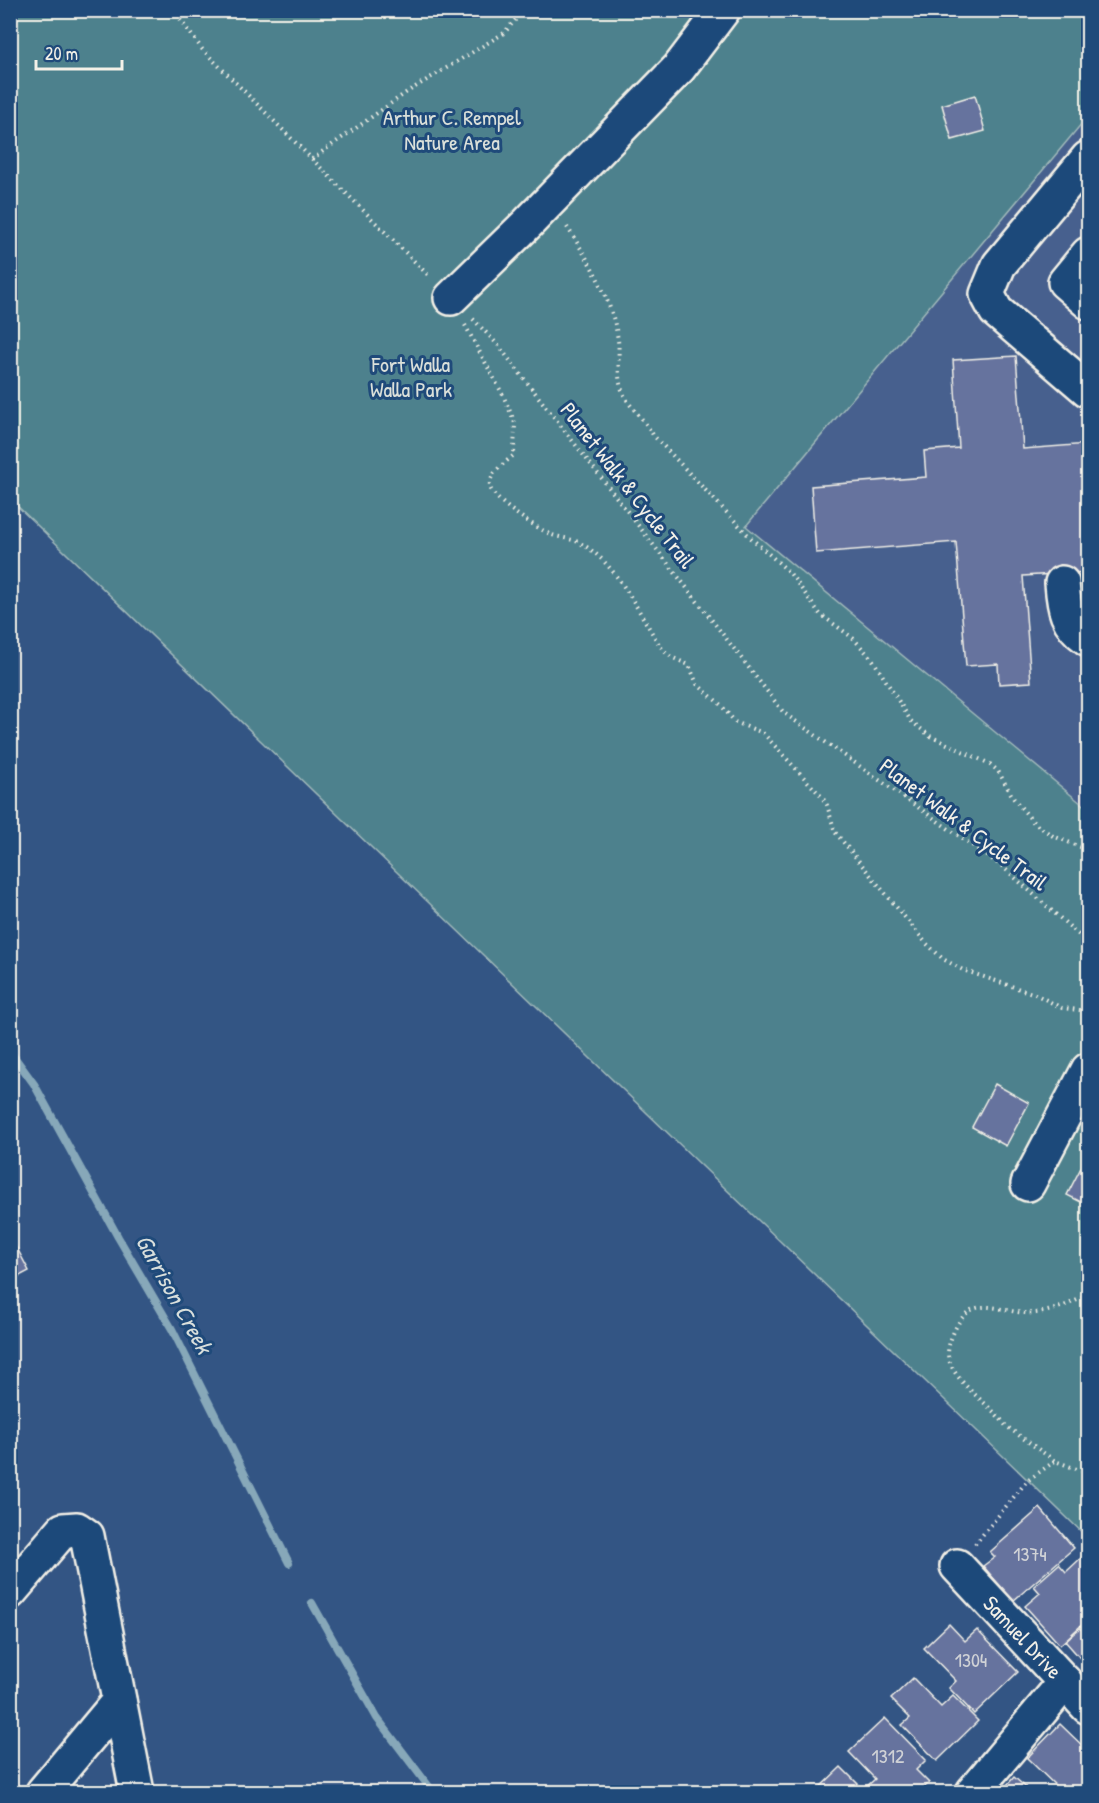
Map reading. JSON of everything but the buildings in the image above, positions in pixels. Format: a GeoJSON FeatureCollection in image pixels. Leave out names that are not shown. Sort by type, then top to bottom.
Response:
{"type":"FeatureCollection","features":[{"type":"Feature","properties":{"kind":"street"},"geometry":{"type":"LineString","coordinates":[[451,297],[550,201],[679,68],[723,10]]}},
{"type":"Feature","properties":{"kind":"street"},"geometry":{"type":"LineString","coordinates":[[1089,158],[999,265],[987,294],[996,311],[1089,390]]}},
{"type":"Feature","properties":{"kind":"street"},"geometry":{"type":"LineString","coordinates":[[1089,254],[1065,282],[1089,303]]}},
{"type":"Feature","properties":{"kind":"street"},"geometry":{"type":"LineString","coordinates":[[1062,582],[1064,607],[1071,624],[1089,639]]}},
{"type":"Feature","properties":{"kind":"street"},"geometry":{"type":"LineString","coordinates":[[1028,1184],[1089,1070]]}},
{"type":"Feature","properties":{"kind":"street"},"geometry":{"type":"LineString","coordinates":[[10,1592],[63,1530],[77,1529],[87,1536],[137,1792]]}},
{"type":"Feature","properties":{"kind":"street","name":"Samuel Drive"},"geometry":{"type":"LineString","coordinates":[[957,1566],[1089,1707]]}},
{"type":"Feature","properties":{"kind":"street"},"geometry":{"type":"LineString","coordinates":[[973,1792],[1065,1682]]}},
{"type":"Feature","properties":{"kind":"street"},"geometry":{"type":"LineString","coordinates":[[43,1792],[119,1701]]}},
{"type":"Feature","properties":{"kind":"path","name":"Planet Walk & Cycle Trail"},"geometry":{"type":"LineString","coordinates":[[173,10],[202,49],[498,345],[784,713],[1003,867],[1089,943]]}},
{"type":"Feature","properties":{"kind":"path"},"geometry":{"type":"LineString","coordinates":[[312,159],[407,92],[504,33],[524,10]]}},
{"type":"Feature","properties":{"kind":"path"},"geometry":{"type":"LineString","coordinates":[[550,201],[587,258],[601,289],[618,338],[619,379],[622,390],[626,399],[648,425],[653,435],[750,537],[789,572],[820,614],[845,632],[873,660],[911,721],[930,736],[990,764],[998,771],[1014,799],[1035,823],[1053,836],[1089,850]]}},
{"type":"Feature","properties":{"kind":"path"},"geometry":{"type":"LineString","coordinates":[[451,297],[503,395],[515,423],[514,455],[492,477],[490,487],[494,496],[550,534],[579,542],[596,553],[610,568],[663,650],[671,657],[689,665],[697,684],[735,722],[763,733],[822,797],[830,813],[835,832],[926,943],[943,959],[963,970],[1035,994],[1062,1008],[1089,1011]]}},
{"type":"Feature","properties":{"kind":"path"},"geometry":{"type":"LineString","coordinates":[[1089,1295],[1057,1309],[1037,1312],[986,1306],[976,1307],[966,1312],[960,1320],[948,1349],[949,1360],[973,1393],[1001,1418],[1006,1426],[1055,1461],[1089,1473]]}},
{"type":"Feature","properties":{"kind":"path"},"geometry":{"type":"LineString","coordinates":[[957,1566],[1027,1480],[1055,1461]]}},
{"type":"Feature","properties":{"kind":"shaded area"},"geometry":{"type":"Polygon","coordinates":[[[1088,116],[1088,809],[746,526],[1088,116]]]}},
{"type":"Feature","properties":{"kind":"green space","name":"Fort Walla Walla Park"},"geometry":{"type":"Polygon","coordinates":[[[10,11],[1088,11],[1088,116],[746,526],[1088,809],[1088,1538],[11,500],[10,11]]]}},
{"type":"Feature","properties":{"kind":"waterway","name":"Garrison Creek"},"geometry":{"type":"LineString","coordinates":[[10,1051],[34,1084],[118,1237],[172,1329],[289,1563]]}},
{"type":"Feature","properties":{"kind":"waterway","name":"Garrison Creek"},"geometry":{"type":"LineString","coordinates":[[312,1603],[377,1718],[433,1792]]}},
{"type":"Feature","properties":{"kind":"park label","name":"Arthur C. Rempel Nature Area"},"geometry":{"type":"Point","coordinates":[452,130]}}]}
